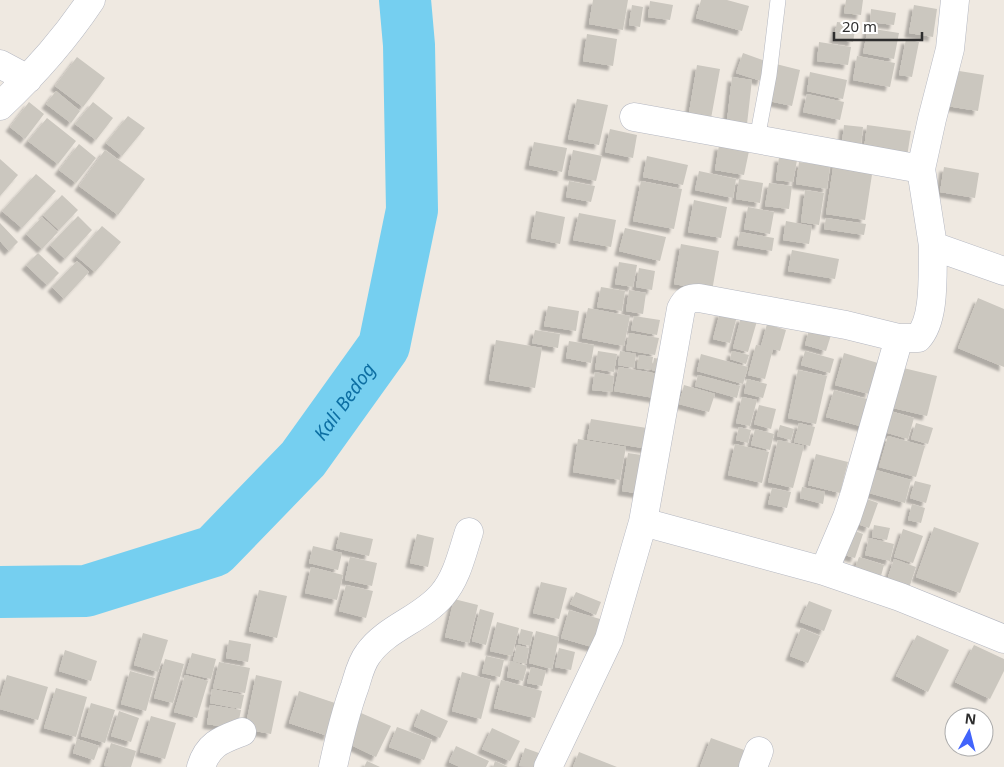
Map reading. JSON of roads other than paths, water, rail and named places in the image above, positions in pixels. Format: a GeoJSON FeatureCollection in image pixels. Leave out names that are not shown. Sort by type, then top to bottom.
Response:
{"type":"FeatureCollection","features":[{"type":"Feature","properties":{"kind":"street"},"geometry":{"type":"LineString","coordinates":[[0,106],[28,79],[58,45],[91,0]]}},
{"type":"Feature","properties":{"kind":"street"},"geometry":{"type":"LineString","coordinates":[[548,767],[609,639],[643,522],[681,309],[687,300],[699,298],[846,325],[899,338],[918,338],[924,332],[931,295],[933,246],[921,169],[950,49],[955,0]]}},
{"type":"Feature","properties":{"kind":"street"},"geometry":{"type":"LineString","coordinates":[[0,64],[28,79]]}},
{"type":"Feature","properties":{"kind":"street"},"geometry":{"type":"LineString","coordinates":[[634,117],[921,169]]}},
{"type":"Feature","properties":{"kind":"street"},"geometry":{"type":"LineString","coordinates":[[933,246],[1004,270]]}},
{"type":"Feature","properties":{"kind":"street"},"geometry":{"type":"LineString","coordinates":[[824,571],[848,517],[899,338]]}},
{"type":"Feature","properties":{"kind":"street"},"geometry":{"type":"LineString","coordinates":[[643,522],[824,571],[900,597],[1004,639]]}},
{"type":"Feature","properties":{"kind":"street"},"geometry":{"type":"LineString","coordinates":[[332,767],[343,720],[360,670],[368,654],[381,641],[442,595],[454,577],[469,532]]}},
{"type":"Feature","properties":{"kind":"street"},"geometry":{"type":"LineString","coordinates":[[201,767],[205,754],[221,740],[242,732]]}},
{"type":"Feature","properties":{"kind":"lane"},"geometry":{"type":"LineString","coordinates":[[757,140],[769,74],[778,0]]}},
{"type":"Feature","properties":{"kind":"waterway","name":"Kali Bedog"},"geometry":{"type":"LineString","coordinates":[[0,592],[86,591],[214,551],[303,459],[384,346],[412,210],[409,45],[405,0]]}}]}
